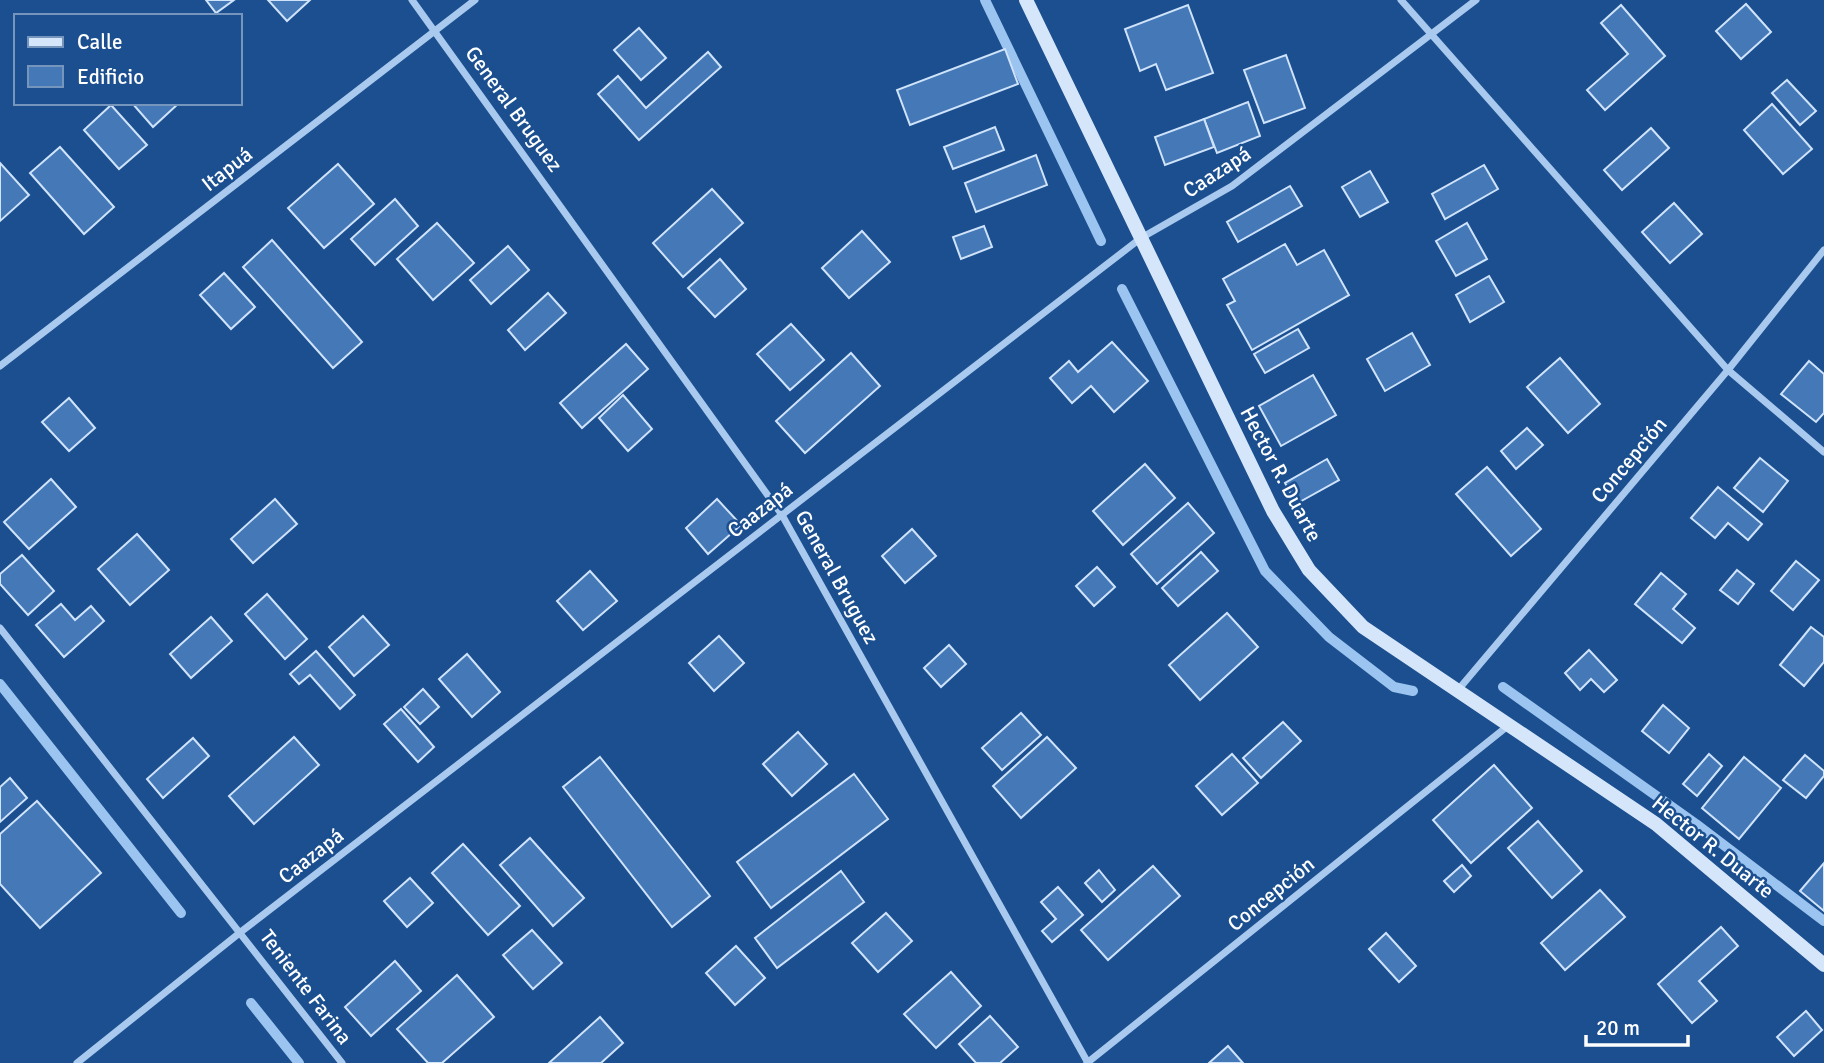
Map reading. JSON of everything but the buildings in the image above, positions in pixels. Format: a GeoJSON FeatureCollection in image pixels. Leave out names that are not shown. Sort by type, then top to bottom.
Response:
{"type":"FeatureCollection","features":[{"type":"Feature","properties":{"kind":"street","name":"General Bruguez"},"geometry":{"type":"LineString","coordinates":[[412,0],[782,515],[1088,1063]]}},
{"type":"Feature","properties":{"kind":"street","name":"Itapuá"},"geometry":{"type":"LineString","coordinates":[[0,366],[475,0]]}},
{"type":"Feature","properties":{"kind":"street","name":"Hector R. Duarte"},"geometry":{"type":"LineString","coordinates":[[1026,0],[1273,511],[1309,570],[1363,627],[1656,824],[1824,965]]}},
{"type":"Feature","properties":{"kind":"street"},"geometry":{"type":"LineString","coordinates":[[1401,0],[1434,34],[1728,370],[1824,452]]}},
{"type":"Feature","properties":{"kind":"street","name":"Caazapá"},"geometry":{"type":"LineString","coordinates":[[77,1063],[242,931],[1141,239],[1232,186],[1476,0]]}},
{"type":"Feature","properties":{"kind":"street","name":"Concepción"},"geometry":{"type":"LineString","coordinates":[[1457,691],[1728,370],[1824,250]]}},
{"type":"Feature","properties":{"kind":"street","name":"Teniente Farina"},"geometry":{"type":"LineString","coordinates":[[0,628],[242,931],[342,1063]]}},
{"type":"Feature","properties":{"kind":"street","name":"Concepción"},"geometry":{"type":"LineString","coordinates":[[1088,1063],[1509,726]]}},
{"type":"Feature","properties":{"kind":"waterway"},"geometry":{"type":"LineString","coordinates":[[985,0],[1101,241]]}},
{"type":"Feature","properties":{"kind":"waterway"},"geometry":{"type":"LineString","coordinates":[[1122,289],[1265,571],[1329,637],[1394,687],[1413,691]]}},
{"type":"Feature","properties":{"kind":"waterway"},"geometry":{"type":"LineString","coordinates":[[0,684],[181,913]]}},
{"type":"Feature","properties":{"kind":"waterway"},"geometry":{"type":"LineString","coordinates":[[1503,687],[1696,824],[1824,921]]}},
{"type":"Feature","properties":{"kind":"waterway"},"geometry":{"type":"LineString","coordinates":[[251,1003],[299,1063]]}}]}
